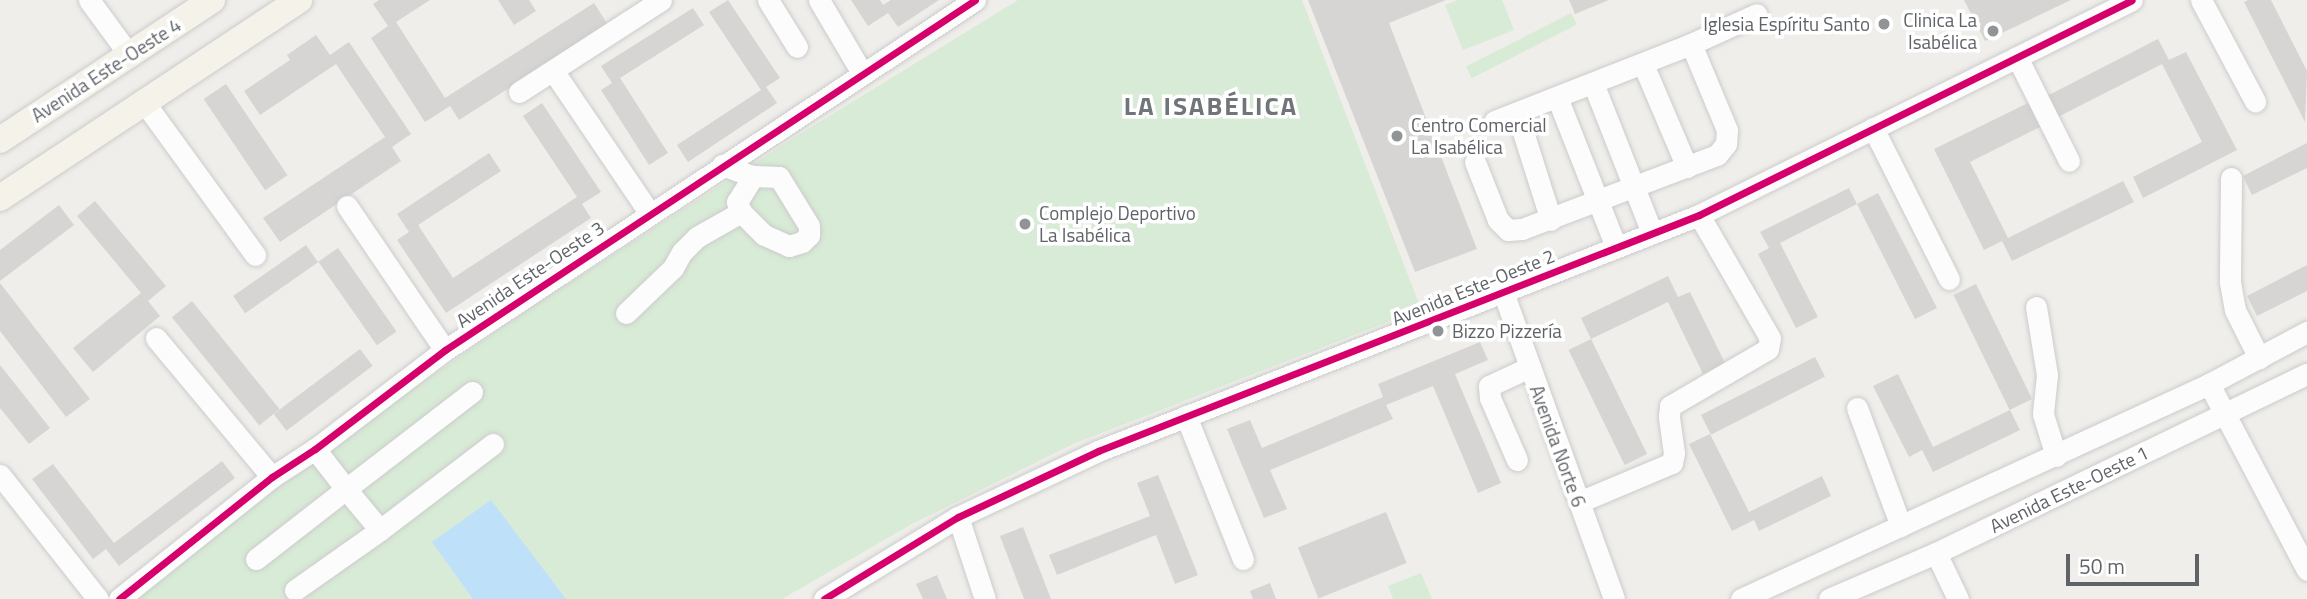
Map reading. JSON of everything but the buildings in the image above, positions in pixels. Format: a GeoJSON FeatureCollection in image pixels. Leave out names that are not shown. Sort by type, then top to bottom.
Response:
{"type":"FeatureCollection","features":[{"type":"Feature","properties":{"kind":"main road","name":"Avenida Este-Oeste 4"},"geometry":{"type":"LineString","coordinates":[[0,140],[212,0]]}},
{"type":"Feature","properties":{"kind":"main road"},"geometry":{"type":"LineString","coordinates":[[0,198],[299,0]]}},
{"type":"Feature","properties":{"kind":"street"},"geometry":{"type":"LineString","coordinates":[[89,0],[130,56]]}},
{"type":"Feature","properties":{"kind":"street"},"geometry":{"type":"LineString","coordinates":[[519,92],[554,72],[661,0]]}},
{"type":"Feature","properties":{"kind":"street"},"geometry":{"type":"LineString","coordinates":[[768,0],[797,47]]}},
{"type":"Feature","properties":{"kind":"street"},"geometry":{"type":"LineString","coordinates":[[819,0],[862,73]]}},
{"type":"Feature","properties":{"kind":"street","name":"Avenida Este-Oeste 3"},"geometry":{"type":"LineString","coordinates":[[119,599],[272,477],[316,449],[445,350],[975,0]]}},
{"type":"Feature","properties":{"kind":"street","name":"Avenida Este-Oeste 2"},"geometry":{"type":"LineString","coordinates":[[824,599],[958,517],[1098,451],[1699,215],[2132,0]]}},
{"type":"Feature","properties":{"kind":"street"},"geometry":{"type":"LineString","coordinates":[[2201,0],[2255,101]]}},
{"type":"Feature","properties":{"kind":"street"},"geometry":{"type":"LineString","coordinates":[[1495,121],[1643,64],[1756,14]]}},
{"type":"Feature","properties":{"kind":"street"},"geometry":{"type":"LineString","coordinates":[[1475,162],[1498,220],[1508,230],[1522,229],[1551,220],[1633,185],[1717,155],[1726,144],[1727,130],[1691,44]]}},
{"type":"Feature","properties":{"kind":"street"},"geometry":{"type":"LineString","coordinates":[[2017,57],[2069,161]]}},
{"type":"Feature","properties":{"kind":"street"},"geometry":{"type":"LineString","coordinates":[[1643,64],[1687,166]]}},
{"type":"Feature","properties":{"kind":"street"},"geometry":{"type":"LineString","coordinates":[[554,72],[650,214]]}},
{"type":"Feature","properties":{"kind":"street"},"geometry":{"type":"LineString","coordinates":[[1592,83],[1652,233]]}},
{"type":"Feature","properties":{"kind":"street"},"geometry":{"type":"LineString","coordinates":[[1556,97],[1600,199],[1616,247]]}},
{"type":"Feature","properties":{"kind":"street"},"geometry":{"type":"LineString","coordinates":[[144,102],[255,255]]}},
{"type":"Feature","properties":{"kind":"street"},"geometry":{"type":"LineString","coordinates":[[1517,113],[1551,220]]}},
{"type":"Feature","properties":{"kind":"street"},"geometry":{"type":"LineString","coordinates":[[1873,128],[1949,279]]}},
{"type":"Feature","properties":{"kind":"street"},"geometry":{"type":"LineString","coordinates":[[722,165],[753,176],[779,177],[802,210],[809,226],[809,235],[802,242],[789,246],[764,235],[741,212],[737,202],[753,176]]}},
{"type":"Feature","properties":{"kind":"street"},"geometry":{"type":"LineString","coordinates":[[2231,178],[2230,282],[2235,310],[2259,358]]}},
{"type":"Feature","properties":{"kind":"street"},"geometry":{"type":"LineString","coordinates":[[347,206],[445,350]]}},
{"type":"Feature","properties":{"kind":"street"},"geometry":{"type":"LineString","coordinates":[[626,313],[673,268],[682,252],[697,237],[741,212]]}},
{"type":"Feature","properties":{"kind":"street"},"geometry":{"type":"LineString","coordinates":[[1579,502],[1672,463],[1674,453],[1669,416],[1671,406],[1768,349],[1770,338],[1699,215]]}},
{"type":"Feature","properties":{"kind":"street","name":"Avenida Norte 6"},"geometry":{"type":"LineString","coordinates":[[1503,292],[1614,599]]}},
{"type":"Feature","properties":{"kind":"street"},"geometry":{"type":"LineString","coordinates":[[2036,307],[2047,375],[2043,414],[2056,456]]}},
{"type":"Feature","properties":{"kind":"street"},"geometry":{"type":"LineString","coordinates":[[1741,599],[2209,384],[2307,332]]}},
{"type":"Feature","properties":{"kind":"street"},"geometry":{"type":"LineString","coordinates":[[156,338],[272,477]]}},
{"type":"Feature","properties":{"kind":"street"},"geometry":{"type":"LineString","coordinates":[[1517,460],[1490,398],[1489,386],[1530,367]]}},
{"type":"Feature","properties":{"kind":"street","name":"Avenida Este-Oeste 1"},"geometry":{"type":"LineString","coordinates":[[1829,599],[1936,553],[2307,374]]}},
{"type":"Feature","properties":{"kind":"street"},"geometry":{"type":"LineString","coordinates":[[2209,384],[2307,570]]}},
{"type":"Feature","properties":{"kind":"street"},"geometry":{"type":"LineString","coordinates":[[256,559],[472,392]]}},
{"type":"Feature","properties":{"kind":"street"},"geometry":{"type":"LineString","coordinates":[[1857,408],[1901,526]]}},
{"type":"Feature","properties":{"kind":"street"},"geometry":{"type":"LineString","coordinates":[[1186,416],[1243,559]]}},
{"type":"Feature","properties":{"kind":"street"},"geometry":{"type":"LineString","coordinates":[[295,590],[380,530],[493,444]]}},
{"type":"Feature","properties":{"kind":"street"},"geometry":{"type":"LineString","coordinates":[[316,449],[380,530]]}},
{"type":"Feature","properties":{"kind":"street"},"geometry":{"type":"LineString","coordinates":[[0,475],[98,599]]}},
{"type":"Feature","properties":{"kind":"street"},"geometry":{"type":"LineString","coordinates":[[958,517],[985,599]]}},
{"type":"Feature","properties":{"kind":"street"},"geometry":{"type":"LineString","coordinates":[[1936,553],[1958,599]]}},
{"type":"Feature","properties":{"kind":"green space","name":"Complejo Deportivo La Isabélica"},"geometry":{"type":"Polygon","coordinates":[[[1018,0],[1302,0],[1421,309],[1073,444],[912,524],[782,599],[109,599],[517,317],[792,139],[1018,0]]]}},
{"type":"Feature","properties":{"kind":"green space"},"geometry":{"type":"Polygon","coordinates":[[[1458,0],[1502,0],[1514,30],[1463,50],[1445,5],[1458,0]]]}},
{"type":"Feature","properties":{"kind":"green space"},"geometry":{"type":"Polygon","coordinates":[[[1571,13],[1577,25],[1472,78],[1466,67],[1571,13]]]}},
{"type":"Feature","properties":{"kind":"green space"},"geometry":{"type":"Polygon","coordinates":[[[1421,573],[1432,599],[1393,599],[1388,586],[1421,573]]]}},
{"type":"Feature","properties":{"kind":"water"},"geometry":{"type":"Polygon","coordinates":[[[491,500],[566,599],[473,599],[432,542],[491,500]]]}},
{"type":"Feature","properties":{"kind":"cycle path"},"geometry":{"type":"LineString","coordinates":[[119,599],[272,477],[315,449],[445,350],[975,0]]}},
{"type":"Feature","properties":{"kind":"cycle path"},"geometry":{"type":"LineString","coordinates":[[824,599],[958,517],[1098,451],[1699,215],[2132,0]]}},
{"type":"Feature","properties":{"kind":"place","name":"Iglesia Espíritu Santo"},"geometry":{"type":"Point","coordinates":[1884,24]}},
{"type":"Feature","properties":{"kind":"place","name":"Clinica La Isabélica"},"geometry":{"type":"Point","coordinates":[1993,31]}},
{"type":"Feature","properties":{"kind":"place","name":"Centro Comercial La Isabélica"},"geometry":{"type":"Point","coordinates":[1397,136]}},
{"type":"Feature","properties":{"kind":"place","name":"Complejo Deportivo La Isabélica"},"geometry":{"type":"Point","coordinates":[1025,224]}},
{"type":"Feature","properties":{"kind":"place","name":"Bizzo Pizzería"},"geometry":{"type":"Point","coordinates":[1438,331]}},
{"type":"Feature","properties":{"kind":"district","name":"LA ISABÉLICA"},"geometry":{"type":"Point","coordinates":[1211,106]}}]}
